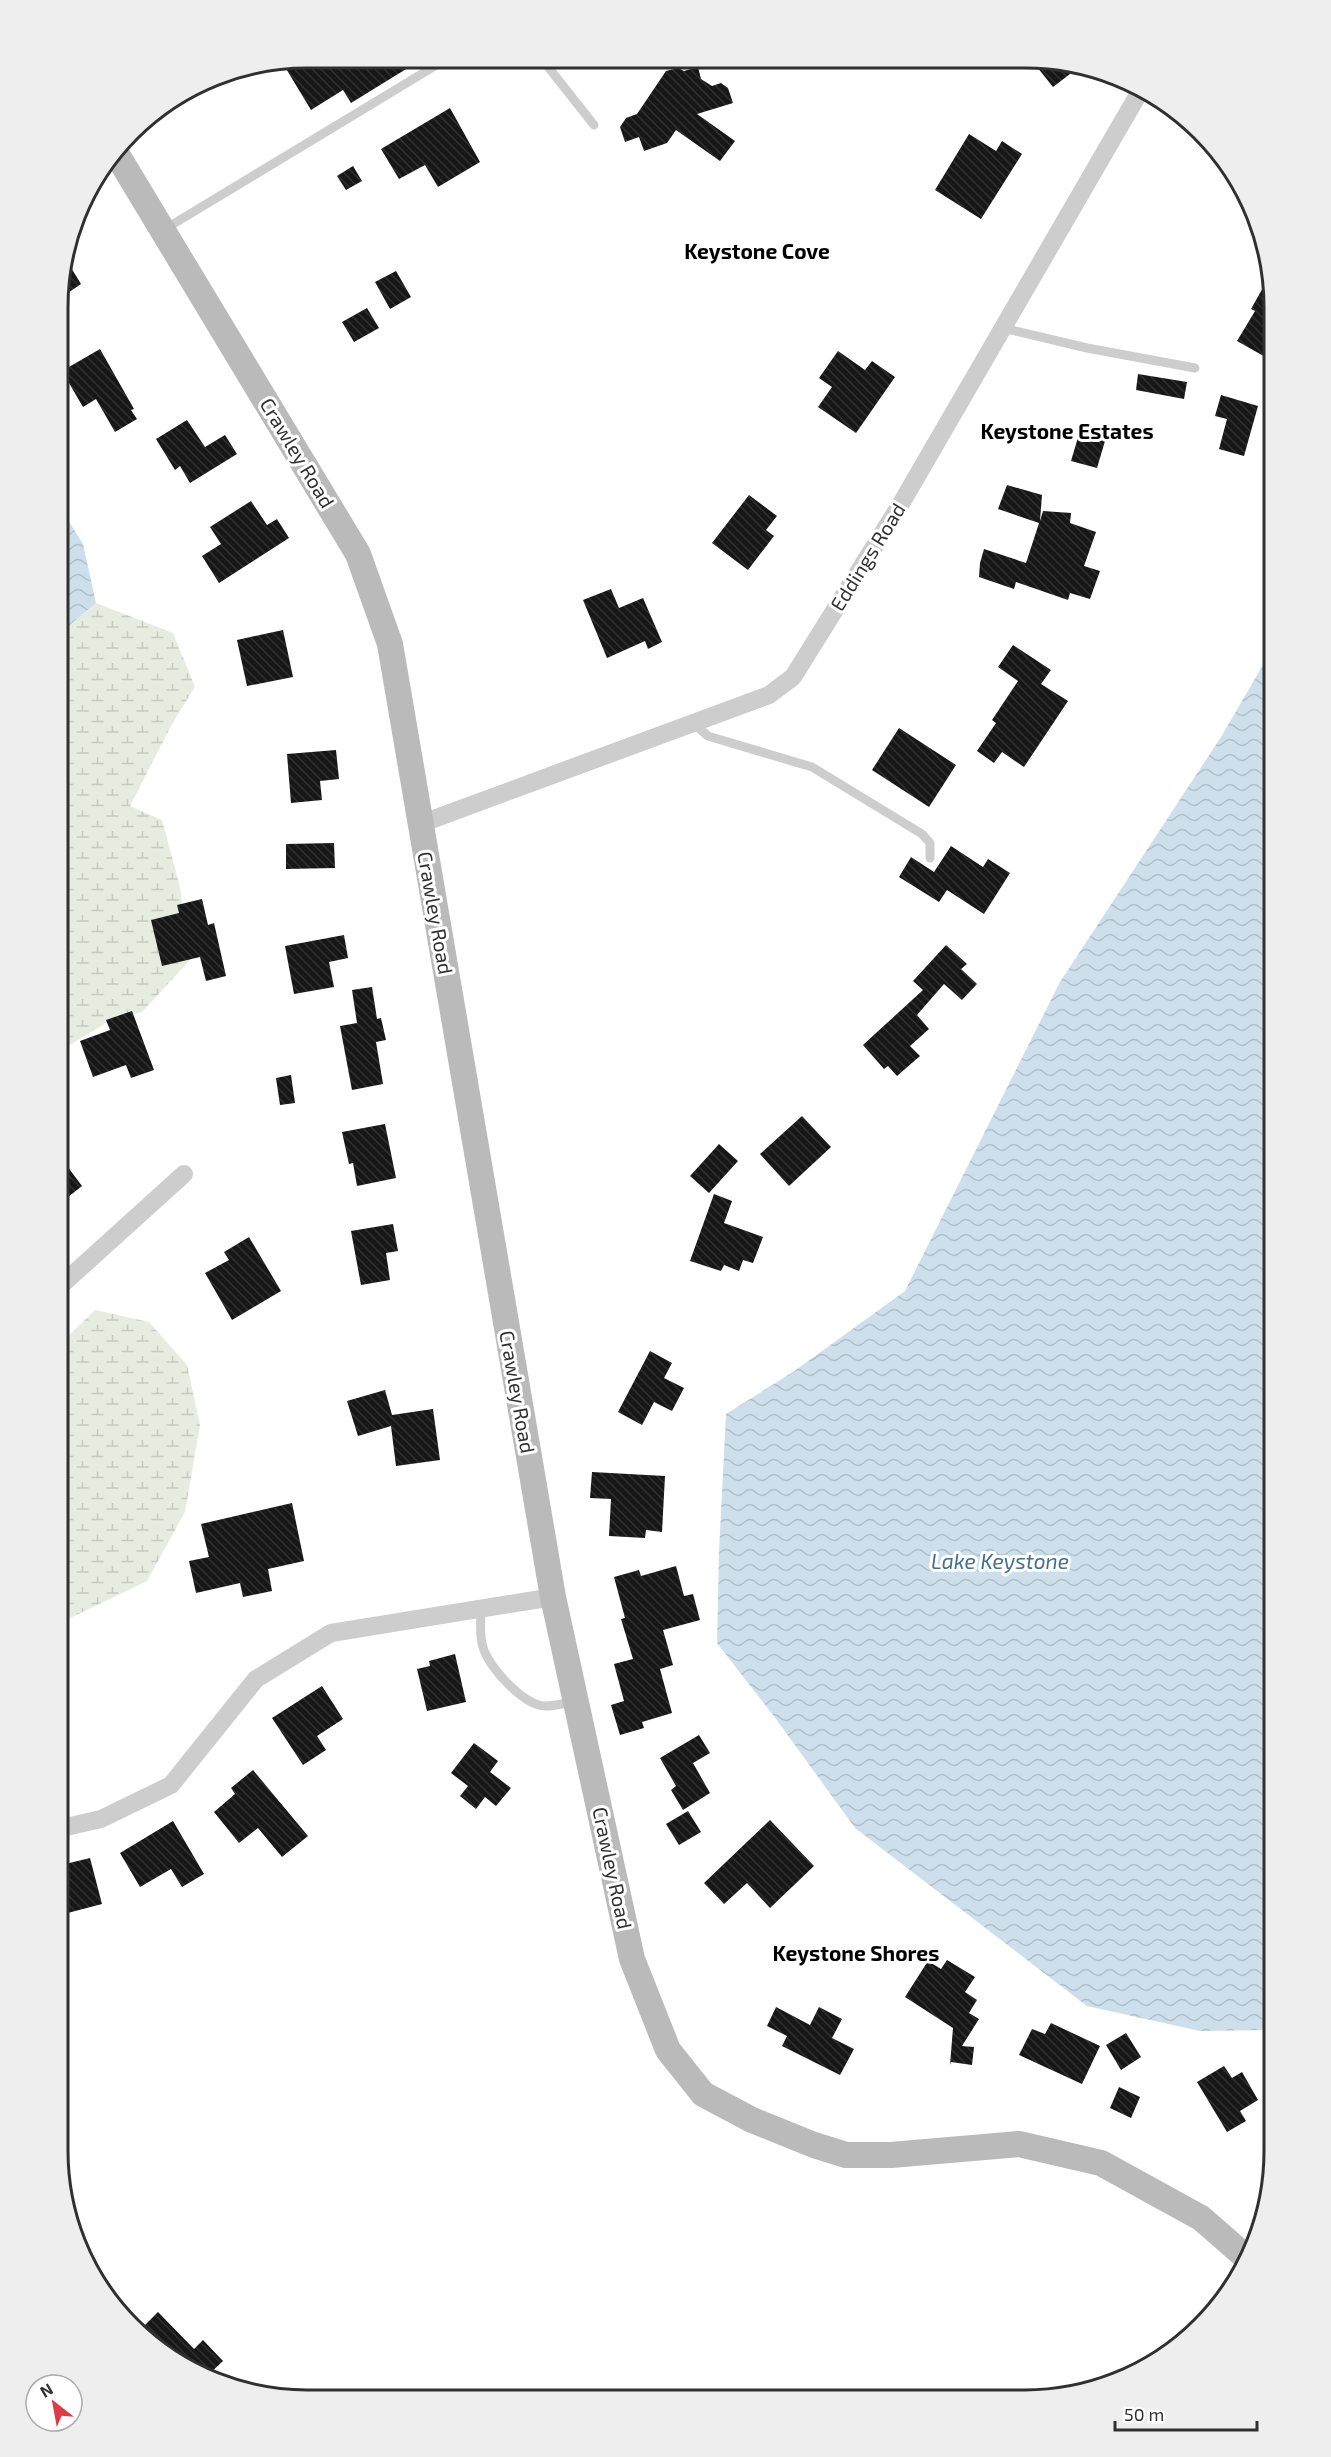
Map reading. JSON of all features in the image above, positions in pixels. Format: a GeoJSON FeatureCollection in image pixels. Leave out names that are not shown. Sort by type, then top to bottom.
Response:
{"type":"FeatureCollection","features":[{"type":"Feature","properties":{"kind":"street","name":"Eddings Road"},"geometry":{"type":"LineString","coordinates":[[420,824],[769,695],[793,677],[902,501],[1137,96]]}},
{"type":"Feature","properties":{"kind":"street","name":"Crawley Road"},"geometry":{"type":"LineString","coordinates":[[119,158],[358,554],[390,644],[553,1597],[632,1959],[668,2050],[703,2094],[752,2120],[846,2155],[891,2155],[1019,2144],[1101,2163],[1201,2218],[1241,2252]]}},
{"type":"Feature","properties":{"kind":"street"},"geometry":{"type":"LineString","coordinates":[[68,1279],[184,1174]]}},
{"type":"Feature","properties":{"kind":"street"},"geometry":{"type":"LineString","coordinates":[[68,1827],[102,1819],[171,1785],[256,1679],[331,1633],[553,1597]]}},
{"type":"Feature","properties":{"kind":"lane"},"geometry":{"type":"LineString","coordinates":[[163,230],[431,68]]}},
{"type":"Feature","properties":{"kind":"lane"},"geometry":{"type":"LineString","coordinates":[[549,68],[594,125]]}},
{"type":"Feature","properties":{"kind":"lane"},"geometry":{"type":"LineString","coordinates":[[1003,328],[1087,348],[1195,368]]}},
{"type":"Feature","properties":{"kind":"lane"},"geometry":{"type":"LineString","coordinates":[[693,723],[708,735],[812,767],[922,834],[930,843],[930,858]]}},
{"type":"Feature","properties":{"kind":"lane"},"geometry":{"type":"LineString","coordinates":[[481,1609],[480,1633],[483,1648],[502,1678],[532,1703],[544,1707],[575,1701]]}},
{"type":"Feature","properties":{"kind":"green space"},"geometry":{"type":"Polygon","coordinates":[[[96,603],[173,633],[195,687],[172,724],[130,806],[162,820],[180,887],[190,960],[142,1012],[111,1020],[68,1046],[68,626],[96,603]]]}},
{"type":"Feature","properties":{"kind":"green space"},"geometry":{"type":"Polygon","coordinates":[[[95,1310],[149,1322],[187,1365],[200,1425],[185,1512],[147,1581],[68,1619],[68,1336],[95,1310]]]}},
{"type":"Feature","properties":{"kind":"water"},"geometry":{"type":"Polygon","coordinates":[[[68,520],[83,544],[96,603],[68,626],[68,520]]]}},
{"type":"Feature","properties":{"kind":"water","name":"Lake Keystone"},"geometry":{"type":"Polygon","coordinates":[[[1264,663],[1264,2030],[1200,2031],[1087,2006],[855,1828],[776,1719],[717,1643],[726,1414],[793,1372],[905,1291],[1060,982],[1221,737],[1264,663]]]}},
{"type":"Feature","properties":{"kind":"building"},"geometry":{"type":"Polygon","coordinates":[[[408,68],[351,103],[343,90],[311,110],[286,69],[408,68]]]}},
{"type":"Feature","properties":{"kind":"building"},"geometry":{"type":"Polygon","coordinates":[[[678,68],[684,71],[698,68],[701,79],[712,86],[721,83],[728,88],[733,103],[697,114],[735,141],[720,161],[676,130],[667,143],[644,151],[639,137],[625,142],[620,127],[626,118],[637,114],[666,71],[678,68]]]}},
{"type":"Feature","properties":{"kind":"building"},"geometry":{"type":"Polygon","coordinates":[[[1038,68],[1068,72],[1070,74],[1053,87],[1038,68]]]}},
{"type":"Feature","properties":{"kind":"building"},"geometry":{"type":"Polygon","coordinates":[[[450,108],[480,162],[438,187],[425,165],[399,179],[381,149],[450,108]]]}},
{"type":"Feature","properties":{"kind":"building"},"geometry":{"type":"Polygon","coordinates":[[[969,134],[996,151],[1002,141],[1022,154],[981,219],[935,190],[969,134]]]}},
{"type":"Feature","properties":{"kind":"building"},"geometry":{"type":"Polygon","coordinates":[[[353,166],[362,181],[346,190],[337,176],[353,166]]]}},
{"type":"Feature","properties":{"kind":"building"},"geometry":{"type":"Polygon","coordinates":[[[71,268],[81,284],[68,293],[71,268]]]}},
{"type":"Feature","properties":{"kind":"building"},"geometry":{"type":"Polygon","coordinates":[[[396,271],[411,297],[390,309],[375,282],[396,271]]]}},
{"type":"Feature","properties":{"kind":"building"},"geometry":{"type":"Polygon","coordinates":[[[1263,288],[1264,356],[1237,341],[1255,311],[1251,309],[1263,288]]]}},
{"type":"Feature","properties":{"kind":"building"},"geometry":{"type":"Polygon","coordinates":[[[367,308],[379,328],[354,342],[342,322],[367,308]]]}},
{"type":"Feature","properties":{"kind":"building"},"geometry":{"type":"Polygon","coordinates":[[[100,349],[134,409],[131,410],[137,419],[115,432],[96,399],[83,407],[68,381],[68,368],[100,349]]]}},
{"type":"Feature","properties":{"kind":"building"},"geometry":{"type":"Polygon","coordinates":[[[838,351],[865,370],[872,361],[895,377],[856,433],[818,407],[832,387],[819,378],[838,351]]]}},
{"type":"Feature","properties":{"kind":"building"},"geometry":{"type":"Polygon","coordinates":[[[1138,374],[1187,382],[1184,399],[1136,390],[1138,374]]]}},
{"type":"Feature","properties":{"kind":"building"},"geometry":{"type":"Polygon","coordinates":[[[1221,395],[1258,406],[1244,456],[1219,449],[1227,419],[1215,416],[1221,395]]]}},
{"type":"Feature","properties":{"kind":"building"},"geometry":{"type":"Polygon","coordinates":[[[187,420],[205,447],[225,435],[237,454],[190,483],[180,466],[175,470],[156,439],[187,420]]]}},
{"type":"Feature","properties":{"kind":"building"},"geometry":{"type":"Polygon","coordinates":[[[1079,434],[1105,441],[1097,468],[1071,461],[1079,434]]]}},
{"type":"Feature","properties":{"kind":"building"},"geometry":{"type":"Polygon","coordinates":[[[1007,485],[1042,495],[1040,521],[1043,511],[1071,513],[1070,523],[1096,532],[1084,566],[1100,571],[1090,599],[1070,593],[1068,600],[1016,582],[1014,589],[979,577],[984,549],[1026,563],[1039,523],[998,509],[1007,485]]]}},
{"type":"Feature","properties":{"kind":"building"},"geometry":{"type":"Polygon","coordinates":[[[749,495],[777,516],[766,530],[774,536],[748,570],[712,543],[749,495]]]}},
{"type":"Feature","properties":{"kind":"building"},"geometry":{"type":"Polygon","coordinates":[[[251,501],[267,525],[277,519],[289,538],[219,583],[202,556],[221,544],[210,527],[251,501]]]}},
{"type":"Feature","properties":{"kind":"building"},"geometry":{"type":"Polygon","coordinates":[[[611,589],[619,608],[643,598],[662,642],[648,649],[645,641],[607,658],[583,600],[611,589]]]}},
{"type":"Feature","properties":{"kind":"building"},"geometry":{"type":"Polygon","coordinates":[[[283,630],[293,677],[247,686],[237,640],[283,630]]]}},
{"type":"Feature","properties":{"kind":"building"},"geometry":{"type":"Polygon","coordinates":[[[1013,645],[1051,670],[1041,684],[1068,701],[1024,767],[1002,752],[994,763],[977,751],[996,723],[992,720],[1018,681],[998,667],[1013,645]]]}},
{"type":"Feature","properties":{"kind":"building"},"geometry":{"type":"Polygon","coordinates":[[[899,728],[956,765],[929,807],[872,770],[899,728]]]}},
{"type":"Feature","properties":{"kind":"building"},"geometry":{"type":"Polygon","coordinates":[[[336,750],[339,779],[320,781],[322,800],[291,803],[287,754],[336,750]]]}},
{"type":"Feature","properties":{"kind":"building"},"geometry":{"type":"Polygon","coordinates":[[[334,843],[335,868],[286,869],[286,844],[334,843]]]}},
{"type":"Feature","properties":{"kind":"building"},"geometry":{"type":"Polygon","coordinates":[[[951,846],[983,867],[988,859],[1010,873],[984,914],[947,890],[939,902],[899,877],[911,857],[934,872],[951,846]]]}},
{"type":"Feature","properties":{"kind":"building"},"geometry":{"type":"Polygon","coordinates":[[[202,899],[208,925],[214,923],[226,976],[206,981],[200,957],[162,966],[151,920],[179,913],[177,905],[202,899]]]}},
{"type":"Feature","properties":{"kind":"building"},"geometry":{"type":"Polygon","coordinates":[[[344,935],[348,958],[329,962],[334,987],[294,994],[285,946],[344,935]]]}},
{"type":"Feature","properties":{"kind":"building"},"geometry":{"type":"Polygon","coordinates":[[[946,945],[967,964],[961,969],[977,984],[962,1000],[944,984],[917,1015],[929,1029],[910,1046],[920,1056],[897,1076],[888,1066],[884,1069],[863,1045],[923,990],[913,981],[946,945]]]}},
{"type":"Feature","properties":{"kind":"building"},"geometry":{"type":"Polygon","coordinates":[[[372,987],[377,1019],[381,1018],[386,1040],[376,1042],[383,1084],[352,1090],[340,1026],[357,1023],[352,990],[372,987]]]}},
{"type":"Feature","properties":{"kind":"building"},"geometry":{"type":"Polygon","coordinates":[[[132,1011],[154,1070],[131,1078],[126,1065],[93,1077],[80,1041],[110,1030],[106,1020],[132,1011]]]}},
{"type":"Feature","properties":{"kind":"building"},"geometry":{"type":"Polygon","coordinates":[[[291,1075],[295,1103],[280,1105],[276,1078],[291,1075]]]}},
{"type":"Feature","properties":{"kind":"building"},"geometry":{"type":"Polygon","coordinates":[[[802,1116],[831,1147],[789,1186],[760,1154],[802,1116]]]}},
{"type":"Feature","properties":{"kind":"building"},"geometry":{"type":"Polygon","coordinates":[[[385,1124],[396,1178],[357,1186],[353,1163],[349,1164],[342,1132],[385,1124]]]}},
{"type":"Feature","properties":{"kind":"building"},"geometry":{"type":"Polygon","coordinates":[[[719,1144],[738,1161],[709,1193],[690,1176],[719,1144]]]}},
{"type":"Feature","properties":{"kind":"building"},"geometry":{"type":"Polygon","coordinates":[[[68,1167],[82,1186],[68,1197],[68,1167]]]}},
{"type":"Feature","properties":{"kind":"building"},"geometry":{"type":"Polygon","coordinates":[[[714,1194],[732,1201],[724,1223],[763,1237],[753,1263],[743,1260],[739,1271],[724,1265],[721,1271],[690,1261],[714,1194]]]}},
{"type":"Feature","properties":{"kind":"building"},"geometry":{"type":"Polygon","coordinates":[[[393,1224],[398,1251],[386,1253],[390,1280],[361,1285],[351,1231],[393,1224]]]}},
{"type":"Feature","properties":{"kind":"building"},"geometry":{"type":"Polygon","coordinates":[[[249,1237],[281,1291],[232,1320],[205,1273],[229,1260],[224,1252],[249,1237]]]}},
{"type":"Feature","properties":{"kind":"building"},"geometry":{"type":"Polygon","coordinates":[[[650,1351],[672,1363],[664,1378],[684,1388],[672,1411],[654,1402],[642,1425],[618,1412],[650,1351]]]}},
{"type":"Feature","properties":{"kind":"building"},"geometry":{"type":"Polygon","coordinates":[[[385,1390],[392,1415],[433,1409],[440,1460],[396,1466],[391,1426],[358,1436],[347,1401],[385,1390]]]}},
{"type":"Feature","properties":{"kind":"building"},"geometry":{"type":"Polygon","coordinates":[[[592,1472],[665,1476],[662,1532],[646,1530],[645,1538],[609,1536],[611,1499],[590,1498],[592,1472]]]}},
{"type":"Feature","properties":{"kind":"building"},"geometry":{"type":"Polygon","coordinates":[[[292,1503],[304,1561],[268,1569],[272,1591],[243,1597],[240,1583],[196,1593],[189,1561],[209,1557],[201,1524],[292,1503]]]}},
{"type":"Feature","properties":{"kind":"building"},"geometry":{"type":"Polygon","coordinates":[[[676,1566],[684,1596],[693,1594],[700,1620],[663,1630],[673,1665],[660,1669],[672,1713],[642,1722],[644,1728],[620,1735],[611,1705],[624,1701],[614,1664],[633,1659],[621,1619],[625,1618],[614,1577],[639,1570],[641,1576],[676,1566]]]}},
{"type":"Feature","properties":{"kind":"building"},"geometry":{"type":"Polygon","coordinates":[[[455,1654],[466,1702],[427,1711],[417,1669],[430,1666],[429,1661],[455,1654]]]}},
{"type":"Feature","properties":{"kind":"building"},"geometry":{"type":"Polygon","coordinates":[[[322,1686],[343,1719],[317,1736],[326,1750],[303,1765],[272,1718],[322,1686]]]}},
{"type":"Feature","properties":{"kind":"building"},"geometry":{"type":"Polygon","coordinates":[[[699,1735],[710,1753],[693,1763],[710,1793],[683,1810],[671,1790],[676,1786],[660,1758],[699,1735]]]}},
{"type":"Feature","properties":{"kind":"building"},"geometry":{"type":"Polygon","coordinates":[[[474,1743],[498,1761],[490,1772],[511,1788],[496,1806],[485,1797],[476,1809],[460,1796],[468,1786],[451,1773],[474,1743]]]}},
{"type":"Feature","properties":{"kind":"building"},"geometry":{"type":"Polygon","coordinates":[[[253,1770],[308,1836],[282,1857],[258,1828],[239,1843],[214,1812],[235,1794],[231,1788],[253,1770]]]}},
{"type":"Feature","properties":{"kind":"building"},"geometry":{"type":"Polygon","coordinates":[[[688,1811],[701,1832],[679,1845],[666,1824],[688,1811]]]}},
{"type":"Feature","properties":{"kind":"building"},"geometry":{"type":"Polygon","coordinates":[[[770,1820],[814,1866],[770,1908],[747,1883],[724,1904],[704,1883],[770,1820]]]}},
{"type":"Feature","properties":{"kind":"building"},"geometry":{"type":"Polygon","coordinates":[[[173,1821],[204,1874],[182,1887],[171,1869],[140,1887],[120,1853],[173,1821]]]}},
{"type":"Feature","properties":{"kind":"building"},"geometry":{"type":"Polygon","coordinates":[[[90,1858],[102,1904],[68,1913],[68,1863],[90,1858]]]}},
{"type":"Feature","properties":{"kind":"building"},"geometry":{"type":"Polygon","coordinates":[[[947,1960],[975,1977],[965,1992],[977,2000],[969,2013],[979,2019],[962,2046],[974,2047],[972,2065],[951,2062],[950,2065],[953,2028],[905,1997],[928,1961],[941,1969],[947,1960]]]}},
{"type":"Feature","properties":{"kind":"building"},"geometry":{"type":"Polygon","coordinates":[[[776,2007],[810,2025],[819,2007],[842,2019],[832,2038],[854,2049],[840,2075],[782,2046],[787,2036],[767,2026],[776,2007]]]}},
{"type":"Feature","properties":{"kind":"building"},"geometry":{"type":"Polygon","coordinates":[[[1051,2023],[1100,2046],[1082,2084],[1019,2055],[1032,2029],[1045,2034],[1051,2023]]]}},
{"type":"Feature","properties":{"kind":"building"},"geometry":{"type":"Polygon","coordinates":[[[1126,2033],[1141,2057],[1121,2070],[1106,2045],[1126,2033]]]}},
{"type":"Feature","properties":{"kind":"building"},"geometry":{"type":"Polygon","coordinates":[[[1224,2066],[1232,2078],[1242,2072],[1258,2100],[1240,2111],[1246,2121],[1227,2132],[1197,2082],[1224,2066]]]}},
{"type":"Feature","properties":{"kind":"building"},"geometry":{"type":"Polygon","coordinates":[[[1119,2087],[1140,2097],[1131,2118],[1110,2108],[1119,2087]]]}},
{"type":"Feature","properties":{"kind":"building"},"geometry":{"type":"Polygon","coordinates":[[[158,2312],[194,2349],[203,2340],[223,2361],[213,2370],[201,2365],[161,2340],[144,2326],[158,2312]]]}},
{"type":"Feature","properties":{"kind":"district","name":"Keystone Cove"},"geometry":{"type":"Point","coordinates":[757,252]}},
{"type":"Feature","properties":{"kind":"district","name":"Keystone Estates"},"geometry":{"type":"Point","coordinates":[1067,432]}},
{"type":"Feature","properties":{"kind":"district","name":"Keystone Shores"},"geometry":{"type":"Point","coordinates":[856,1954]}}]}
